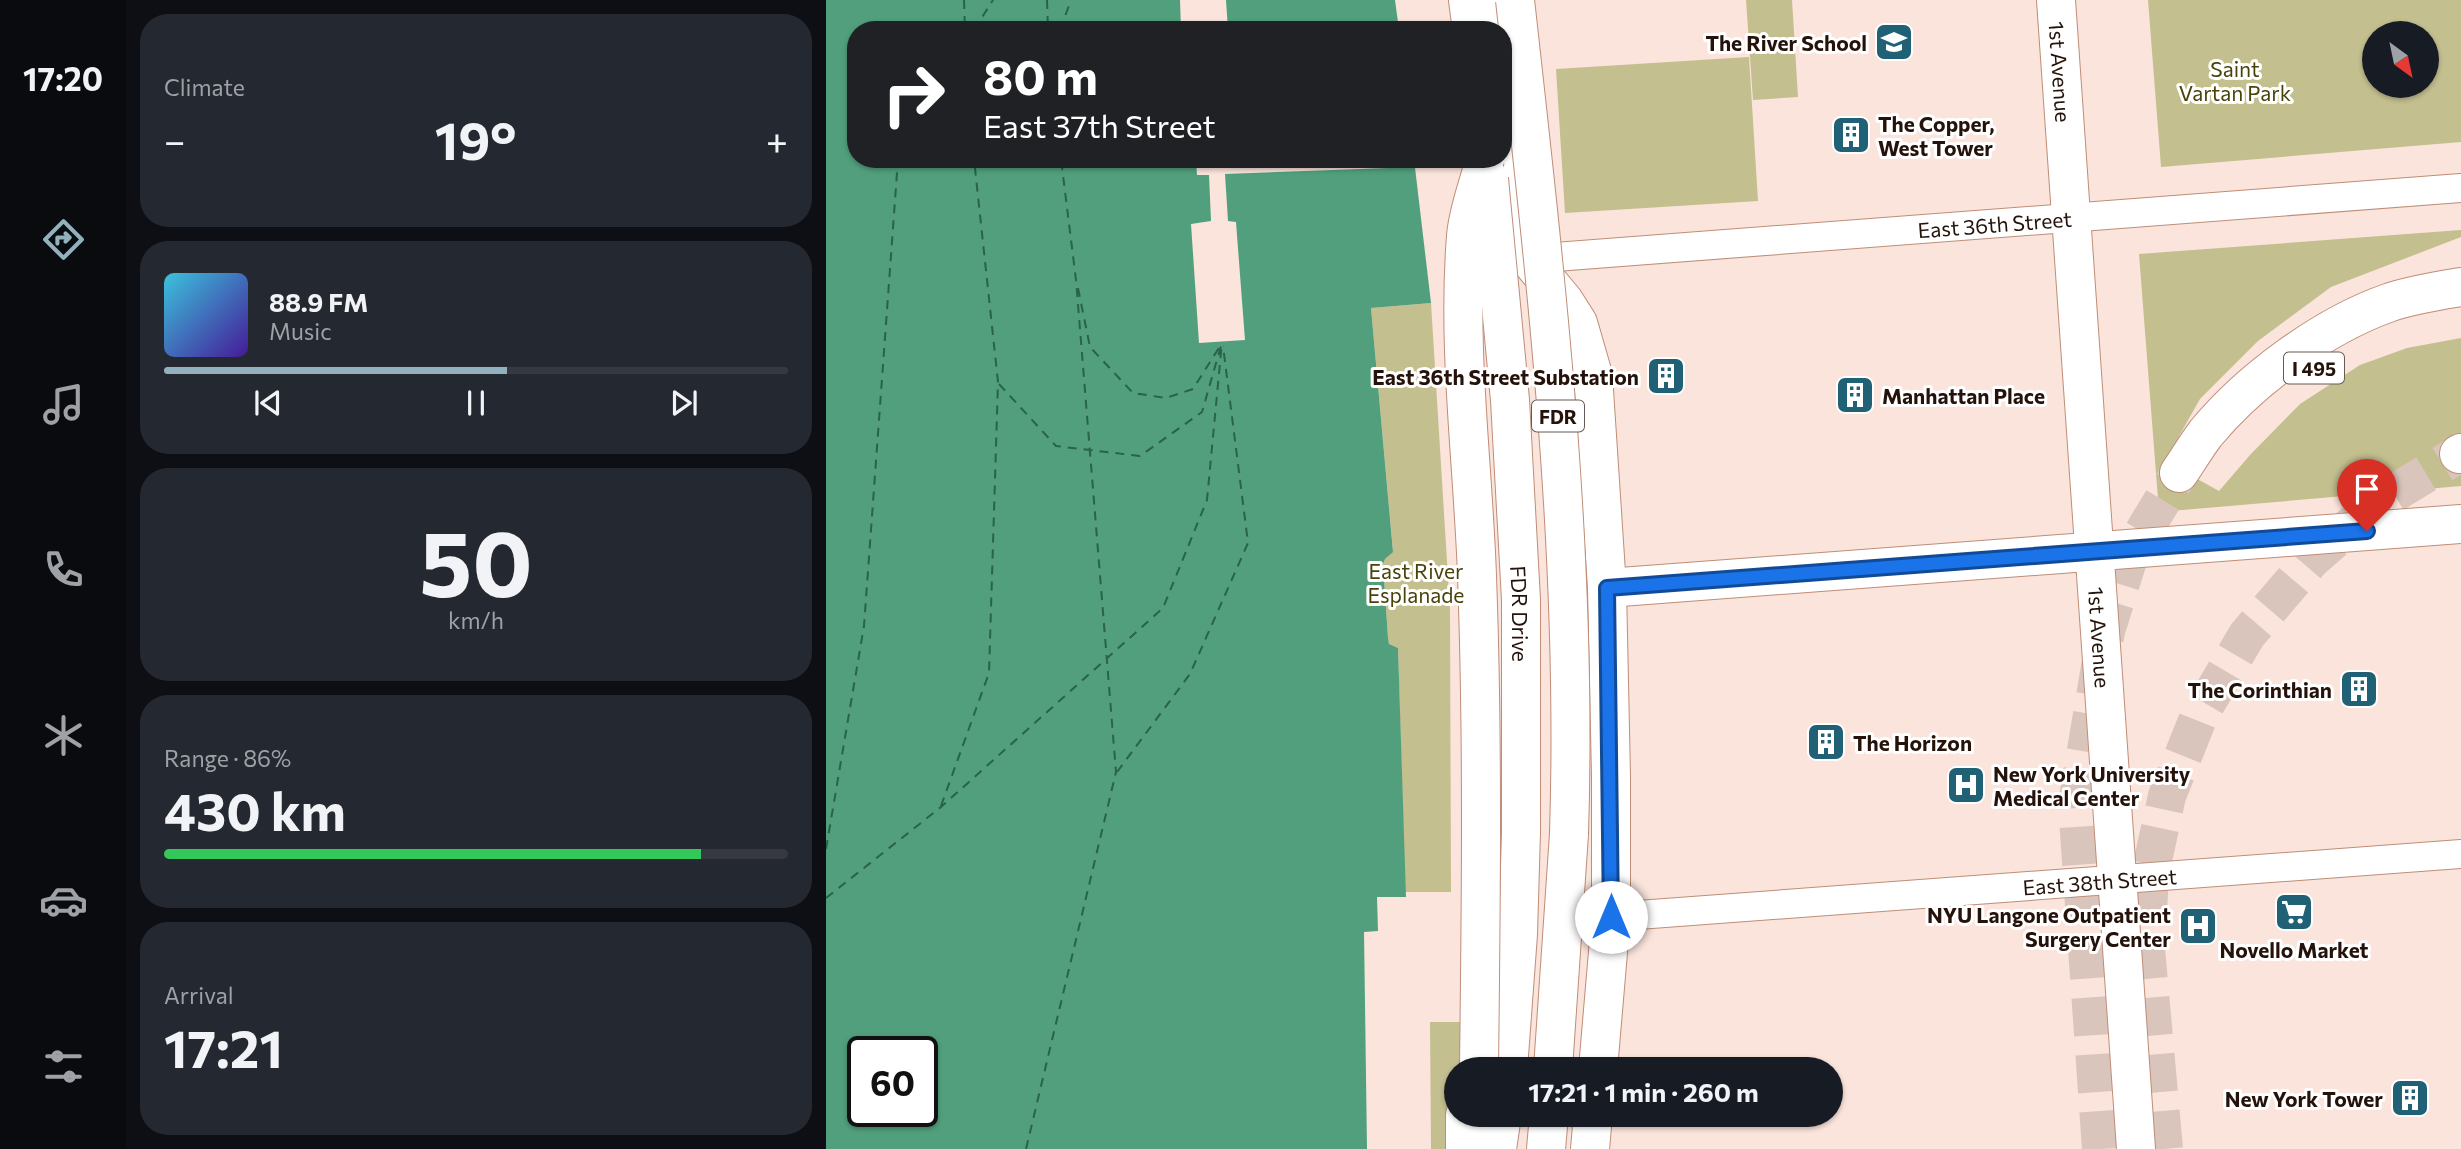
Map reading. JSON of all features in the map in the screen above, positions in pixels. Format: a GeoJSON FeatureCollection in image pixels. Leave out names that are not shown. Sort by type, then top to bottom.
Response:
{"type":"FeatureCollection","features":[{"type":"Feature","properties":{"kind":"main road"},"geometry":{"type":"LineString","coordinates":[[1468,0],[1471,21]]}},
{"type":"Feature","properties":{"kind":"main road"},"geometry":{"type":"LineString","coordinates":[[1490,0],[1492,21]]}},
{"type":"Feature","properties":{"kind":"main road","name":"FDR"},"geometry":{"type":"LineString","coordinates":[[1515,0],[1545,264],[1563,466],[1568,567],[1571,776],[1554,1057]]}},
{"type":"Feature","properties":{"kind":"main road","name":"1st Avenue"},"geometry":{"type":"LineString","coordinates":[[2056,0],[2136,1149]]}},
{"type":"Feature","properties":{"kind":"main road"},"geometry":{"type":"LineString","coordinates":[[1466,1057],[1468,742],[1457,394],[1493,168]]}},
{"type":"Feature","properties":{"kind":"main road"},"geometry":{"type":"LineString","coordinates":[[1479,1057],[1480,659],[1464,292],[1466,233],[1493,168]]}},
{"type":"Feature","properties":{"kind":"main road","name":"FDR Drive"},"geometry":{"type":"LineString","coordinates":[[1494,168],[1521,600],[1521,832],[1518,934],[1509,1057]]}},
{"type":"Feature","properties":{"kind":"main road","name":"FDR Drive"},"geometry":{"type":"LineString","coordinates":[[1495,168],[1520,243],[1529,259],[1564,301],[1578,323],[1593,375],[1607,588],[1611,917],[1599,1057]]}},
{"type":"Feature","properties":{"kind":"main road"},"geometry":{"type":"LineString","coordinates":[[2394,312],[2461,287]]}},
{"type":"Feature","properties":{"kind":"main road","name":"I 495"},"geometry":{"type":"LineString","coordinates":[[2188,476],[2247,420],[2279,394],[2394,312],[2461,304]]}},
{"type":"Feature","properties":{"kind":"main road"},"geometry":{"type":"LineString","coordinates":[[2394,312],[2461,313]]}},
{"type":"Feature","properties":{"kind":"main road"},"geometry":{"type":"LineString","coordinates":[[1607,588],[2461,524]]}},
{"type":"Feature","properties":{"kind":"main road"},"geometry":{"type":"LineString","coordinates":[[1465,1127],[1465,1149]]}},
{"type":"Feature","properties":{"kind":"main road"},"geometry":{"type":"LineString","coordinates":[[1479,1127],[1479,1149]]}},
{"type":"Feature","properties":{"kind":"main road"},"geometry":{"type":"LineString","coordinates":[[1497,1149],[1500,1127]]}},
{"type":"Feature","properties":{"kind":"main road"},"geometry":{"type":"LineString","coordinates":[[1546,1149],[1548,1127]]}},
{"type":"Feature","properties":{"kind":"main road"},"geometry":{"type":"LineString","coordinates":[[1590,1149],[1593,1127]]}},
{"type":"Feature","properties":{"kind":"street","name":"East 36th Street"},"geometry":{"type":"LineString","coordinates":[[1529,259],[2461,188]]}},
{"type":"Feature","properties":{"kind":"street","name":"East 38th Street"},"geometry":{"type":"LineString","coordinates":[[1611,917],[2461,854]]}},
{"type":"Feature","properties":{"kind":"green space"},"geometry":{"type":"Polygon","coordinates":[[[1746,0],[1792,0],[1798,97],[1753,100],[1746,0]]]}},
{"type":"Feature","properties":{"kind":"green space","name":"Saint Vartan Park"},"geometry":{"type":"Polygon","coordinates":[[[2148,0],[2461,0],[2461,142],[2161,167],[2148,0]]]}},
{"type":"Feature","properties":{"kind":"green space"},"geometry":{"type":"Polygon","coordinates":[[[1749,57],[1758,201],[1565,213],[1556,69],[1749,57]]]}},
{"type":"Feature","properties":{"kind":"green space"},"geometry":{"type":"Polygon","coordinates":[[[2461,230],[2461,237],[2331,287],[2258,341],[2200,399],[2165,461],[2219,491],[2300,404],[2360,365],[2407,348],[2461,338],[2461,433],[2441,447],[2461,463],[2461,486],[2159,512],[2139,254],[2461,230]]]}},
{"type":"Feature","properties":{"kind":"green space","name":"East River Esplanade"},"geometry":{"type":"Polygon","coordinates":[[[1431,303],[1450,610],[1451,892],[1405,892],[1398,648],[1389,644],[1383,564],[1393,551],[1371,308],[1431,303]]]}},
{"type":"Feature","properties":{"kind":"green space"},"geometry":{"type":"Polygon","coordinates":[[[1430,1022],[1461,1022],[1461,1057],[1444,1057],[1444,1127],[1457,1127],[1460,1149],[1431,1149],[1430,1022]]]}},
{"type":"Feature","properties":{"kind":"shaded area"},"geometry":{"type":"Polygon","coordinates":[[[826,0],[1395,0],[1398,21],[847,21],[847,168],[1415,168],[1431,303],[1371,308],[1393,552],[1383,564],[1389,644],[1398,648],[1406,897],[1377,897],[1378,931],[1364,932],[1367,1149],[826,1149],[826,0]]]}},
{"type":"Feature","properties":{"kind":"pier"},"geometry":{"type":"Polygon","coordinates":[[[1180,0],[1226,0],[1227,21],[1181,21],[1180,0]]]}},
{"type":"Feature","properties":{"kind":"pier"},"geometry":{"type":"Polygon","coordinates":[[[1197,168],[1388,168],[1225,174],[1228,221],[1236,222],[1245,340],[1199,343],[1191,224],[1211,221],[1209,175],[1197,175],[1197,168]]]}},
{"type":"Feature","properties":{"kind":"ferry route"},"geometry":{"type":"LineString","coordinates":[[964,0],[965,21]]}},
{"type":"Feature","properties":{"kind":"ferry route"},"geometry":{"type":"LineString","coordinates":[[980,21],[993,0]]}},
{"type":"Feature","properties":{"kind":"ferry route"},"geometry":{"type":"LineString","coordinates":[[1047,0],[1048,21]]}},
{"type":"Feature","properties":{"kind":"ferry route"},"geometry":{"type":"LineString","coordinates":[[1063,21],[1071,0]]}},
{"type":"Feature","properties":{"kind":"ferry route"},"geometry":{"type":"LineString","coordinates":[[826,849],[864,626],[897,168]]}},
{"type":"Feature","properties":{"kind":"ferry route"},"geometry":{"type":"LineString","coordinates":[[941,806],[989,673],[998,382],[975,168]]}},
{"type":"Feature","properties":{"kind":"ferry route"},"geometry":{"type":"LineString","coordinates":[[1026,1149],[1116,772],[1076,280],[1062,168]]}},
{"type":"Feature","properties":{"kind":"ferry route"},"geometry":{"type":"LineString","coordinates":[[1078,288],[1090,347],[1133,393],[1166,398],[1193,389],[1222,343]]}},
{"type":"Feature","properties":{"kind":"ferry route"},"geometry":{"type":"LineString","coordinates":[[826,898],[941,807],[1163,608],[1207,500],[1222,342]]}},
{"type":"Feature","properties":{"kind":"ferry route"},"geometry":{"type":"LineString","coordinates":[[999,384],[1056,446],[1140,456],[1202,412],[1221,346]]}},
{"type":"Feature","properties":{"kind":"ferry route"},"geometry":{"type":"LineString","coordinates":[[1117,772],[1190,674],[1248,543],[1223,346]]}},
{"type":"Feature","properties":{"kind":"tunnel"},"geometry":{"type":"LineString","coordinates":[[2164,1149],[2146,949],[2150,874],[2167,796],[2199,716],[2247,635],[2311,560],[2376,504],[2459,454]]}},
{"type":"Feature","properties":{"kind":"tunnel"},"geometry":{"type":"LineString","coordinates":[[2101,1149],[2077,804],[2106,631],[2130,554],[2179,473]]}},
{"type":"Feature","properties":{"kind":"place","name":"The River School"},"geometry":{"type":"Point","coordinates":[1894,42]}},
{"type":"Feature","properties":{"kind":"place","name":"The Copper, West Tower"},"geometry":{"type":"Point","coordinates":[1851,135]}},
{"type":"Feature","properties":{"kind":"place","name":"East 36th Street Substation"},"geometry":{"type":"Point","coordinates":[1666,376]}},
{"type":"Feature","properties":{"kind":"place","name":"Manhattan Place"},"geometry":{"type":"Point","coordinates":[1855,395]}},
{"type":"Feature","properties":{"kind":"place","name":"The Corinthian"},"geometry":{"type":"Point","coordinates":[2359,689]}},
{"type":"Feature","properties":{"kind":"place","name":"The Horizon"},"geometry":{"type":"Point","coordinates":[1826,742]}},
{"type":"Feature","properties":{"kind":"place","name":"New York University Medical Center"},"geometry":{"type":"Point","coordinates":[1966,785]}},
{"type":"Feature","properties":{"kind":"place","name":"Novello Market"},"geometry":{"type":"Point","coordinates":[2294,912]}},
{"type":"Feature","properties":{"kind":"place","name":"NYU Langone Outpatient Surgery Center"},"geometry":{"type":"Point","coordinates":[2198,926]}},
{"type":"Feature","properties":{"kind":"place","name":"New York Tower"},"geometry":{"type":"Point","coordinates":[2410,1098]}},
{"type":"Feature","properties":{"kind":"route"},"geometry":{"type":"LineString","coordinates":[[1611,917],[1607,588],[2367,531]]}}]}
